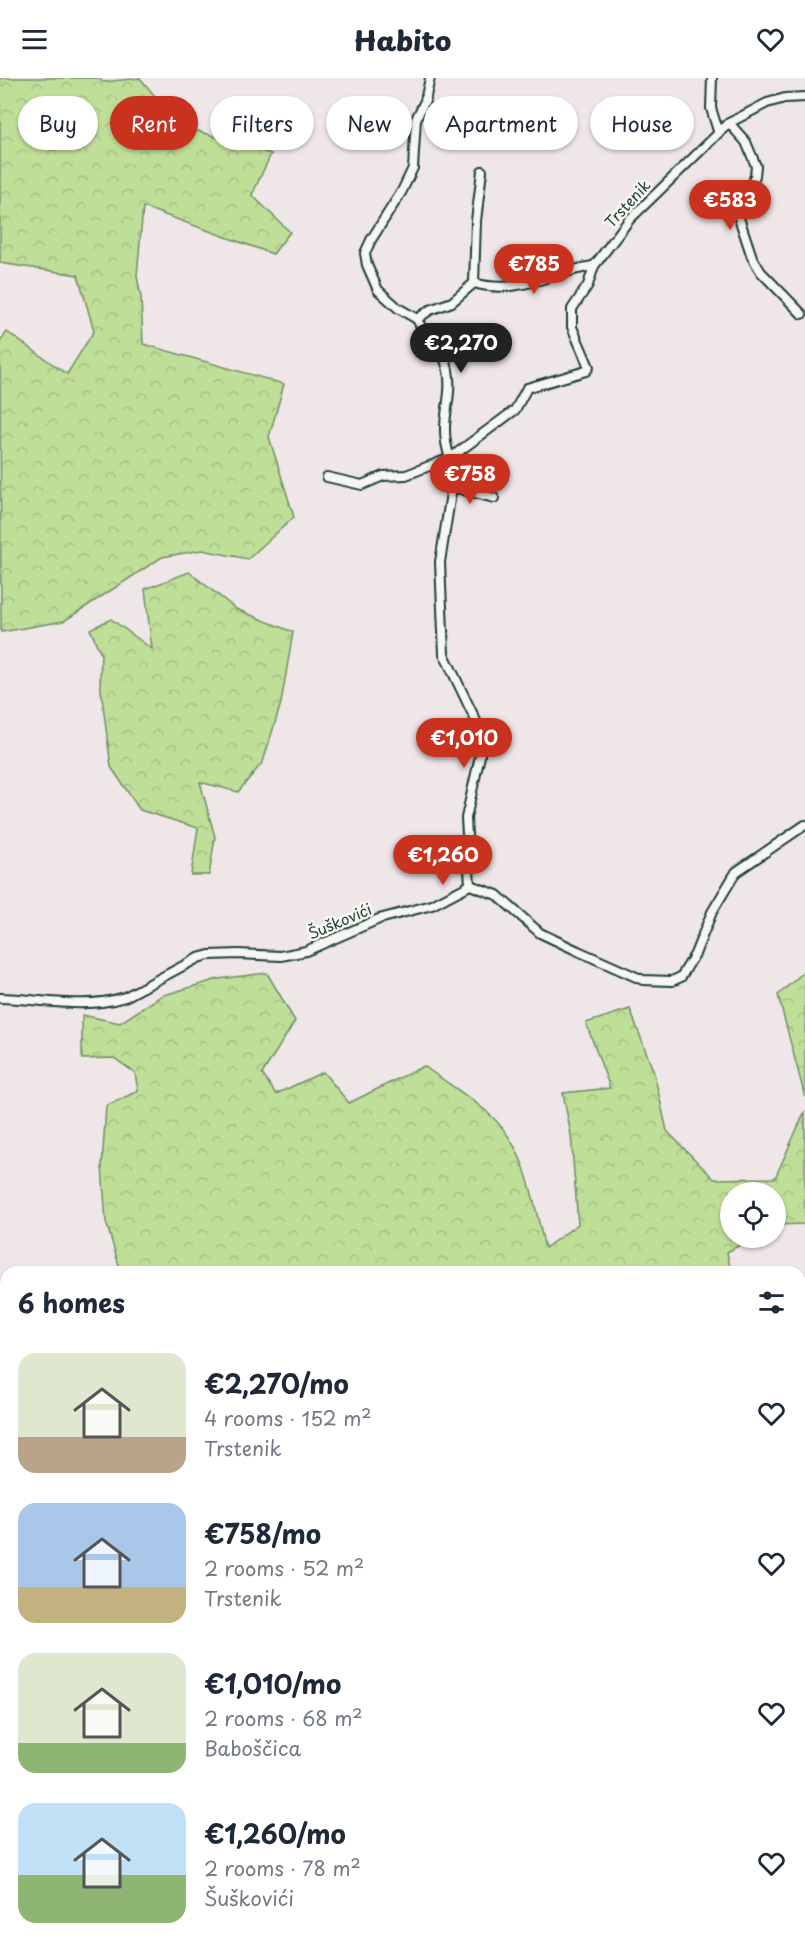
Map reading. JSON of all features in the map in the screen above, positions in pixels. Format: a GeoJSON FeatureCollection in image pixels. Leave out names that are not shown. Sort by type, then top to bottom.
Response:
{"type":"FeatureCollection","features":[{"type":"Feature","properties":{"kind":"street"},"geometry":{"type":"LineString","coordinates":[[430,78],[425,100],[416,119],[413,168],[365,253],[367,265],[378,290],[398,308],[417,319],[439,347],[448,372],[450,387],[443,432],[450,458],[453,487],[440,562],[444,654],[477,723],[480,738],[480,756],[466,818],[470,885],[507,902],[540,933],[643,980],[672,981],[681,977],[695,954],[712,912],[736,872],[805,825]]}},
{"type":"Feature","properties":{"kind":"street"},"geometry":{"type":"LineString","coordinates":[[712,78],[711,108],[718,131]]}},
{"type":"Feature","properties":{"kind":"street","name":"Trstenik"},"geometry":{"type":"LineString","coordinates":[[327,477],[362,484],[383,476],[406,475],[450,458],[515,410],[527,388],[586,371],[589,367],[587,358],[570,317],[572,309],[588,285],[594,266],[628,220],[718,131],[729,123],[767,103],[785,98],[805,97]]}},
{"type":"Feature","properties":{"kind":"street"},"geometry":{"type":"LineString","coordinates":[[729,123],[746,142],[756,166],[755,176],[737,212],[752,257],[761,272],[802,314]]}},
{"type":"Feature","properties":{"kind":"street"},"geometry":{"type":"LineString","coordinates":[[417,319],[430,310],[452,302],[474,283],[476,221],[482,171]]}},
{"type":"Feature","properties":{"kind":"street"},"geometry":{"type":"LineString","coordinates":[[474,283],[495,286],[519,285],[594,266]]}},
{"type":"Feature","properties":{"kind":"street"},"geometry":{"type":"LineString","coordinates":[[453,487],[494,498]]}},
{"type":"Feature","properties":{"kind":"street","name":"Šuškovići"},"geometry":{"type":"LineString","coordinates":[[0,998],[61,1004],[112,1001],[125,997],[198,958],[229,954],[281,956],[306,951],[379,919],[432,905],[470,885]]}},
{"type":"Feature","properties":{"kind":"green space"},"geometry":{"type":"Polygon","coordinates":[[[0,78],[98,78],[103,82],[140,78],[155,96],[110,96],[110,150],[198,150],[198,131],[210,135],[210,150],[258,150],[271,154],[252,195],[290,232],[273,254],[143,207],[137,276],[141,297],[143,344],[284,384],[269,437],[294,517],[248,559],[202,550],[162,557],[64,621],[1,632],[0,342],[7,332],[67,374],[94,331],[78,275],[0,263],[0,78]]]}},
{"type":"Feature","properties":{"kind":"green space"},"geometry":{"type":"Polygon","coordinates":[[[189,572],[236,609],[293,632],[281,703],[263,762],[238,792],[200,782],[215,837],[209,875],[191,875],[198,828],[140,810],[111,767],[100,682],[101,654],[90,629],[111,619],[152,649],[145,589],[189,572]]]}},
{"type":"Feature","properties":{"kind":"green space"},"geometry":{"type":"Polygon","coordinates":[[[805,971],[805,1097],[778,995],[805,971]]]}},
{"type":"Feature","properties":{"kind":"green space"},"geometry":{"type":"Polygon","coordinates":[[[267,973],[295,1021],[262,1074],[276,1094],[323,1072],[349,1103],[424,1066],[488,1113],[512,1141],[527,1175],[545,1248],[578,1224],[571,1135],[563,1093],[610,1088],[586,1023],[630,1009],[654,1073],[667,1131],[714,1179],[775,1178],[805,1111],[805,1224],[786,1225],[786,1182],[720,1182],[720,1248],[734,1248],[727,1252],[730,1266],[119,1266],[106,1222],[102,1166],[106,1106],[138,1091],[135,1073],[114,1058],[82,1059],[82,1015],[120,1023],[161,996],[218,979],[267,973]]]}}]}
